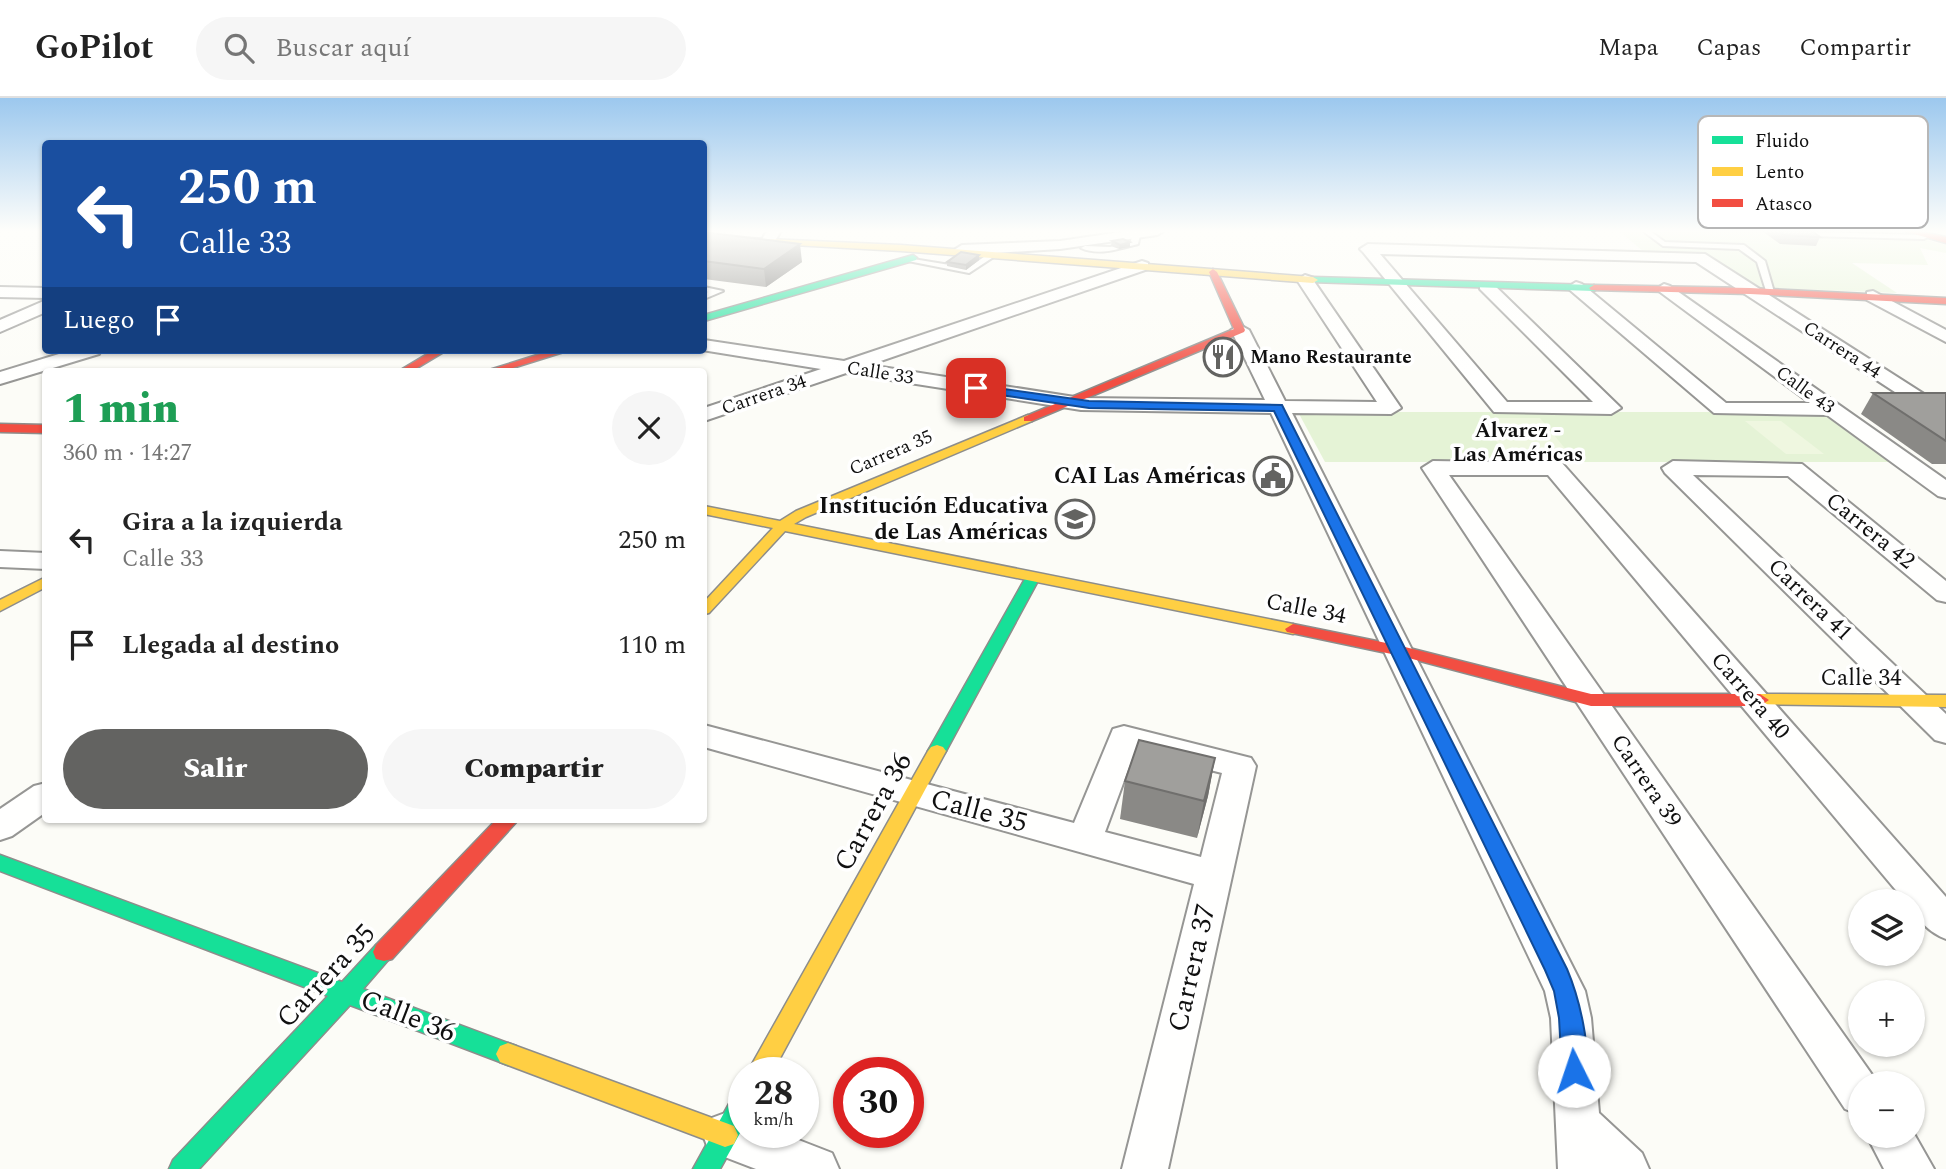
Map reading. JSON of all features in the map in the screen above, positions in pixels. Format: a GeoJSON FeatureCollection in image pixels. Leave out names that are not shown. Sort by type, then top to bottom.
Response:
{"type":"FeatureCollection","features":[{"type":"Feature","properties":{"kind":"main road"},"geometry":{"type":"LineString","coordinates":[[707,309],[806,281]]}},
{"type":"Feature","properties":{"kind":"main road"},"geometry":{"type":"LineString","coordinates":[[707,317],[834,281]]}},
{"type":"Feature","properties":{"kind":"main road"},"geometry":{"type":"LineString","coordinates":[[1217,281],[1240,330]]}},
{"type":"Feature","properties":{"kind":"main road"},"geometry":{"type":"LineString","coordinates":[[1323,281],[1396,285],[1750,291],[1946,301]]}},
{"type":"Feature","properties":{"kind":"main road","name":"Carrera 35"},"geometry":{"type":"LineString","coordinates":[[707,607],[782,526],[813,508],[1240,330]]}},
{"type":"Feature","properties":{"kind":"main road"},"geometry":{"type":"LineString","coordinates":[[411,368],[446,354]]}},
{"type":"Feature","properties":{"kind":"main road"},"geometry":{"type":"LineString","coordinates":[[434,368],[447,354]]}},
{"type":"Feature","properties":{"kind":"main road"},"geometry":{"type":"LineString","coordinates":[[504,368],[564,354]]}},
{"type":"Feature","properties":{"kind":"main road"},"geometry":{"type":"LineString","coordinates":[[528,368],[567,354]]}},
{"type":"Feature","properties":{"kind":"main road"},"geometry":{"type":"LineString","coordinates":[[0,428],[42,429]]}},
{"type":"Feature","properties":{"kind":"main road","name":"Calle 34"},"geometry":{"type":"LineString","coordinates":[[707,510],[1401,651],[1591,700],[1946,701]]}},
{"type":"Feature","properties":{"kind":"main road"},"geometry":{"type":"LineString","coordinates":[[0,589],[42,565]]}},
{"type":"Feature","properties":{"kind":"main road","name":"Carrera 36"},"geometry":{"type":"LineString","coordinates":[[768,1057],[1033,577]]}},
{"type":"Feature","properties":{"kind":"main road"},"geometry":{"type":"LineString","coordinates":[[0,606],[42,582]]}},
{"type":"Feature","properties":{"kind":"main road","name":"Carrera 35"},"geometry":{"type":"LineString","coordinates":[[182,1169],[505,823]]}},
{"type":"Feature","properties":{"kind":"main road","name":"Calle 36"},"geometry":{"type":"LineString","coordinates":[[0,863],[725,1135]]}},
{"type":"Feature","properties":{"kind":"street","name":"Carrera 34"},"geometry":{"type":"LineString","coordinates":[[707,414],[1098,281]]}},
{"type":"Feature","properties":{"kind":"street","name":"Calle 33"},"geometry":{"type":"LineString","coordinates":[[707,345],[1068,402],[1391,408],[1306,281]]}},
{"type":"Feature","properties":{"kind":"street"},"geometry":{"type":"LineString","coordinates":[[1393,281],[1501,408],[1611,408],[1486,286]]}},
{"type":"Feature","properties":{"kind":"street","name":"Carrera 44"},"geometry":{"type":"LineString","coordinates":[[1735,281],[1940,410]]}},
{"type":"Feature","properties":{"kind":"street"},"geometry":{"type":"LineString","coordinates":[[1576,286],[1721,409],[1832,409]]}},
{"type":"Feature","properties":{"kind":"street","name":"Calle 43"},"geometry":{"type":"LineString","coordinates":[[1664,289],[1946,491]]}},
{"type":"Feature","properties":{"kind":"street"},"geometry":{"type":"LineString","coordinates":[[0,292],[42,293]]}},
{"type":"Feature","properties":{"kind":"street"},"geometry":{"type":"LineString","coordinates":[[1873,296],[1946,337]]}},
{"type":"Feature","properties":{"kind":"street"},"geometry":{"type":"LineString","coordinates":[[0,327],[42,307]]}},
{"type":"Feature","properties":{"kind":"street"},"geometry":{"type":"LineString","coordinates":[[1240,330],[1401,651],[1566,991],[1571,1018],[1581,1169]]}},
{"type":"Feature","properties":{"kind":"street"},"geometry":{"type":"LineString","coordinates":[[0,378],[79,354]]}},
{"type":"Feature","properties":{"kind":"street","name":"Carrera 40"},"geometry":{"type":"LineString","coordinates":[[1433,468],[1554,468],[1946,923]]}},
{"type":"Feature","properties":{"kind":"street","name":"Carrera 39"},"geometry":{"type":"LineString","coordinates":[[1433,468],[1848,1076]]}},
{"type":"Feature","properties":{"kind":"street","name":"Carrera 42"},"geometry":{"type":"LineString","coordinates":[[1674,468],[1794,468],[1946,594]]}},
{"type":"Feature","properties":{"kind":"street","name":"Carrera 41"},"geometry":{"type":"LineString","coordinates":[[1674,468],[1946,732]]}},
{"type":"Feature","properties":{"kind":"street"},"geometry":{"type":"LineString","coordinates":[[1915,469],[1946,469]]}},
{"type":"Feature","properties":{"kind":"street"},"geometry":{"type":"LineString","coordinates":[[0,559],[42,563]]}},
{"type":"Feature","properties":{"kind":"street","name":"Calle 35"},"geometry":{"type":"LineString","coordinates":[[707,737],[1214,875]]}},
{"type":"Feature","properties":{"kind":"street","name":"Carrera 37"},"geometry":{"type":"LineString","coordinates":[[1085,840],[1124,737],[1240,766],[1145,1169]]}},
{"type":"Feature","properties":{"kind":"street"},"geometry":{"type":"LineString","coordinates":[[0,827],[42,798]]}},
{"type":"Feature","properties":{"kind":"street"},"geometry":{"type":"LineString","coordinates":[[1578,1123],[1626,1169]]}},
{"type":"Feature","properties":{"kind":"street","name":"Calle 36"},"geometry":{"type":"LineString","coordinates":[[725,1135],[816,1169]]}},
{"type":"Feature","properties":{"kind":"street"},"geometry":{"type":"LineString","coordinates":[[1897,1148],[1911,1169]]}},
{"type":"Feature","properties":{"kind":"lane"},"geometry":{"type":"LineString","coordinates":[[1767,281],[1770,292]]}},
{"type":"Feature","properties":{"kind":"lane"},"geometry":{"type":"LineString","coordinates":[[707,289],[719,291],[707,295]]}},
{"type":"Feature","properties":{"kind":"green space"},"geometry":{"type":"Polygon","coordinates":[[[1741,281],[1879,281],[1897,293],[1749,287],[1741,281]]]}},
{"type":"Feature","properties":{"kind":"green space"},"geometry":{"type":"Polygon","coordinates":[[[1298,412],[1820,412],[1889,462],[1325,462],[1298,412]]]}},
{"type":"Feature","properties":{"kind":"green space"},"geometry":{"type":"Polygon","coordinates":[[[1479,418],[1540,418],[1577,463],[1512,462],[1479,418]]]}},
{"type":"Feature","properties":{"kind":"green space"},"geometry":{"type":"Polygon","coordinates":[[[1745,421],[1781,421],[1824,454],[1786,454],[1745,421]]]}},
{"type":"Feature","properties":{"kind":"building"},"geometry":{"type":"Polygon","coordinates":[[[1873,393],[1946,393],[1946,441],[1873,393]]]}},
{"type":"Feature","properties":{"kind":"building"},"geometry":{"type":"Polygon","coordinates":[[[1139,740],[1215,758],[1204,801],[1125,781],[1139,740]]]}},
{"type":"Feature","properties":{"kind":"traffic: fast"},"geometry":{"type":"LineString","coordinates":[[707,317],[833,281]]}},
{"type":"Feature","properties":{"kind":"traffic: fast"},"geometry":{"type":"LineString","coordinates":[[1347,281],[1594,288]]}},
{"type":"Feature","properties":{"kind":"traffic: fast"},"geometry":{"type":"LineString","coordinates":[[937,751],[1033,577]]}},
{"type":"Feature","properties":{"kind":"traffic: fast"},"geometry":{"type":"LineString","coordinates":[[0,863],[508,1054]]}},
{"type":"Feature","properties":{"kind":"traffic: fast"},"geometry":{"type":"LineString","coordinates":[[182,1169],[384,952]]}},
{"type":"Feature","properties":{"kind":"traffic: fast"},"geometry":{"type":"LineString","coordinates":[[706,1169],[728,1130]]}},
{"type":"Feature","properties":{"kind":"traffic: slow"},"geometry":{"type":"LineString","coordinates":[[707,607],[782,526],[801,514],[1028,419]]}},
{"type":"Feature","properties":{"kind":"traffic: slow"},"geometry":{"type":"LineString","coordinates":[[707,511],[1293,629]]}},
{"type":"Feature","properties":{"kind":"traffic: slow"},"geometry":{"type":"LineString","coordinates":[[0,606],[42,583]]}},
{"type":"Feature","properties":{"kind":"traffic: slow"},"geometry":{"type":"LineString","coordinates":[[1760,700],[1946,701]]}},
{"type":"Feature","properties":{"kind":"traffic: slow"},"geometry":{"type":"LineString","coordinates":[[768,1057],[937,751]]}},
{"type":"Feature","properties":{"kind":"traffic: slow"},"geometry":{"type":"LineString","coordinates":[[508,1054],[725,1135]]}},
{"type":"Feature","properties":{"kind":"traffic: jam"},"geometry":{"type":"LineString","coordinates":[[1028,419],[1240,330],[1217,281]]}},
{"type":"Feature","properties":{"kind":"traffic: jam"},"geometry":{"type":"LineString","coordinates":[[1594,288],[1750,291],[1946,301]]}},
{"type":"Feature","properties":{"kind":"traffic: jam"},"geometry":{"type":"LineString","coordinates":[[409,368],[435,354]]}},
{"type":"Feature","properties":{"kind":"traffic: jam"},"geometry":{"type":"LineString","coordinates":[[502,368],[551,354]]}},
{"type":"Feature","properties":{"kind":"traffic: jam"},"geometry":{"type":"LineString","coordinates":[[0,428],[42,429]]}},
{"type":"Feature","properties":{"kind":"traffic: jam"},"geometry":{"type":"LineString","coordinates":[[1293,629],[1401,651],[1591,700],[1760,700]]}},
{"type":"Feature","properties":{"kind":"traffic: jam"},"geometry":{"type":"LineString","coordinates":[[384,952],[505,823]]}},
{"type":"Feature","properties":{"kind":"place","name":"Mano Restaurante"},"geometry":{"type":"Point","coordinates":[1223,357]}},
{"type":"Feature","properties":{"kind":"place","name":"CAI Las Américas"},"geometry":{"type":"Point","coordinates":[1273,476]}},
{"type":"Feature","properties":{"kind":"place","name":"Institución Educativa de Las Américas"},"geometry":{"type":"Point","coordinates":[1075,519]}},
{"type":"Feature","properties":{"kind":"district","name":"Álvarez - Las Américas"},"geometry":{"type":"Point","coordinates":[1518,443]}},
{"type":"Feature","properties":{"kind":"route"},"geometry":{"type":"LineString","coordinates":[[976,388],[1089,405],[1278,407],[1566,991],[1571,1018],[1574,1071]]}}]}
